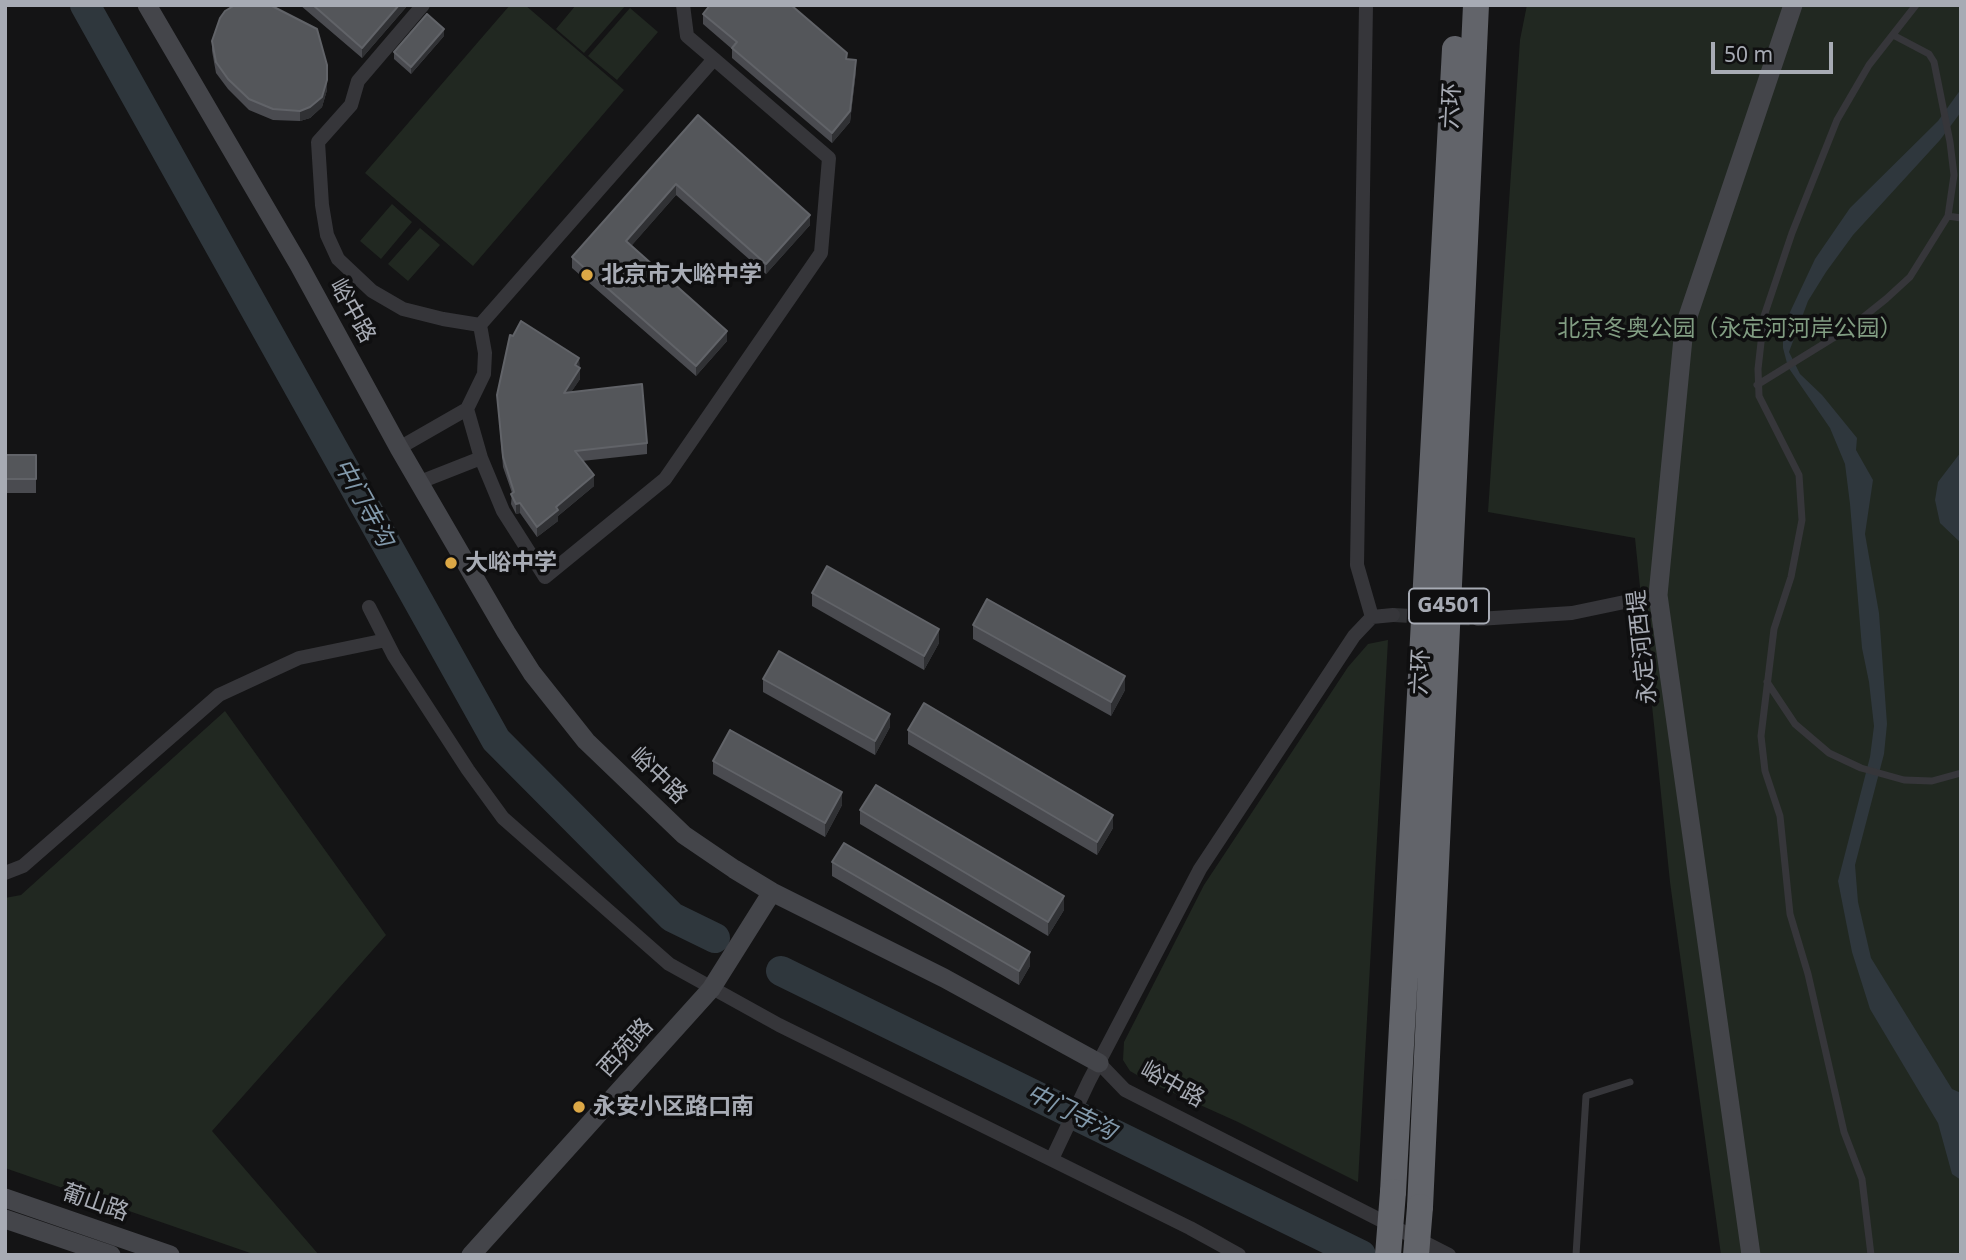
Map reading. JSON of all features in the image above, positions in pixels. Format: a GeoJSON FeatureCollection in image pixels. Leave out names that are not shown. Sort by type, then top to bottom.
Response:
{"type":"FeatureCollection","features":[{"type":"Feature","properties":{"kind":"highway","name":"六环"},"geometry":{"type":"LineString","coordinates":[[1388,1255],[1458,5]]}},
{"type":"Feature","properties":{"kind":"highway","name":"六环"},"geometry":{"type":"LineString","coordinates":[[1416,1255],[1476,5]]}},
{"type":"Feature","properties":{"kind":"highway"},"geometry":{"type":"LineString","coordinates":[[1473,55],[1486,5]]}},
{"type":"Feature","properties":{"kind":"main road","name":"峪中路"},"geometry":{"type":"LineString","coordinates":[[147,5],[526,663],[586,741],[684,835],[772,892],[944,978],[1099,1063]]}},
{"type":"Feature","properties":{"kind":"main road","name":"永定河西堤"},"geometry":{"type":"LineString","coordinates":[[1751,1255],[1658,595],[1684,328],[1793,5]]}},
{"type":"Feature","properties":{"kind":"main road","name":"西苑路"},"geometry":{"type":"LineString","coordinates":[[471,1255],[712,989],[772,892]]}},
{"type":"Feature","properties":{"kind":"main road","name":"葡山路"},"geometry":{"type":"LineString","coordinates":[[5,1198],[170,1255]]}},
{"type":"Feature","properties":{"kind":"main road","name":"葡山路"},"geometry":{"type":"LineString","coordinates":[[5,1219],[111,1255]]}},
{"type":"Feature","properties":{"kind":"street"},"geometry":{"type":"LineString","coordinates":[[423,5],[358,81],[351,104],[318,142],[327,235],[338,259],[372,291],[404,309],[480,325]]}},
{"type":"Feature","properties":{"kind":"street"},"geometry":{"type":"LineString","coordinates":[[467,408],[481,458],[503,511],[545,577],[665,479],[821,253],[829,158],[687,36],[683,5]]}},
{"type":"Feature","properties":{"kind":"street"},"geometry":{"type":"LineString","coordinates":[[1366,5],[1357,565],[1372,617]]}},
{"type":"Feature","properties":{"kind":"street"},"geometry":{"type":"LineString","coordinates":[[480,325],[714,59]]}},
{"type":"Feature","properties":{"kind":"street"},"geometry":{"type":"LineString","coordinates":[[400,448],[467,408],[484,374],[485,353],[480,325]]}},
{"type":"Feature","properties":{"kind":"street"},"geometry":{"type":"LineString","coordinates":[[420,482],[481,458]]}},
{"type":"Feature","properties":{"kind":"street"},"geometry":{"type":"LineString","coordinates":[[1478,620],[1572,613],[1658,595]]}},
{"type":"Feature","properties":{"kind":"street"},"geometry":{"type":"LineString","coordinates":[[369,607],[386,640],[468,770],[503,818],[669,964],[779,1025],[1052,1158],[1239,1255]]}},
{"type":"Feature","properties":{"kind":"street"},"geometry":{"type":"LineString","coordinates":[[1052,1158],[1089,1081],[1200,869],[1354,636],[1372,617],[1393,615]]}},
{"type":"Feature","properties":{"kind":"street"},"geometry":{"type":"LineString","coordinates":[[5,873],[23,866],[219,695],[299,658],[386,640]]}},
{"type":"Feature","properties":{"kind":"street","name":"峪中路"},"geometry":{"type":"LineString","coordinates":[[1099,1063],[1125,1090],[1449,1255]]}},
{"type":"Feature","properties":{"kind":"lane"},"geometry":{"type":"LineString","coordinates":[[1871,1255],[1862,1179],[1844,1132],[1808,974],[1790,914],[1780,816],[1765,771],[1761,736],[1774,629],[1791,577],[1802,520],[1799,475],[1759,396],[1757,385],[1764,316],[1792,233],[1838,120],[1869,65],[1916,5]]}},
{"type":"Feature","properties":{"kind":"lane"},"geometry":{"type":"LineString","coordinates":[[1757,385],[1851,327],[1886,299],[1910,277],[1948,216],[1954,175],[1934,62],[1929,54],[1893,35]]}},
{"type":"Feature","properties":{"kind":"lane"},"geometry":{"type":"LineString","coordinates":[[1948,216],[1961,218]]}},
{"type":"Feature","properties":{"kind":"lane"},"geometry":{"type":"LineString","coordinates":[[1767,682],[1795,724],[1829,753],[1861,768],[1904,780],[1931,781],[1961,773]]}},
{"type":"Feature","properties":{"kind":"lane"},"geometry":{"type":"LineString","coordinates":[[1576,1255],[1586,1096],[1630,1082]]}},
{"type":"Feature","properties":{"kind":"green space"},"geometry":{"type":"Polygon","coordinates":[[[510,5],[525,5],[624,90],[473,266],[365,173],[510,5]]]}},
{"type":"Feature","properties":{"kind":"green space"},"geometry":{"type":"Polygon","coordinates":[[[576,5],[626,5],[584,53],[556,29],[576,5]]]}},
{"type":"Feature","properties":{"kind":"green space","name":"北京冬奥公园（永定河河岸公园）"},"geometry":{"type":"Polygon","coordinates":[[[1527,5],[1961,5],[1961,1255],[1721,1255],[1670,882],[1635,538],[1488,512],[1520,40],[1527,5]]]}},
{"type":"Feature","properties":{"kind":"green space"},"geometry":{"type":"Polygon","coordinates":[[[630,8],[658,32],[617,80],[588,56],[630,8]]]}},
{"type":"Feature","properties":{"kind":"green space"},"geometry":{"type":"Polygon","coordinates":[[[392,204],[412,222],[381,259],[360,241],[392,204]]]}},
{"type":"Feature","properties":{"kind":"green space"},"geometry":{"type":"Polygon","coordinates":[[[420,228],[440,245],[408,281],[388,264],[420,228]]]}},
{"type":"Feature","properties":{"kind":"green space"},"geometry":{"type":"Polygon","coordinates":[[[1388,640],[1358,1182],[1238,1122],[1149,1082],[1130,1071],[1123,1060],[1124,1042],[1204,885],[1348,667],[1368,644],[1388,640]]]}},
{"type":"Feature","properties":{"kind":"green space"},"geometry":{"type":"Polygon","coordinates":[[[225,711],[386,935],[212,1131],[319,1255],[256,1255],[5,1168],[5,898],[21,895],[225,711]]]}},
{"type":"Feature","properties":{"kind":"shaded area"},"geometry":{"type":"Polygon","coordinates":[[[1961,89],[1961,112],[1940,140],[1853,235],[1826,272],[1808,301],[1789,352],[1800,374],[1822,395],[1857,438],[1856,450],[1873,480],[1865,534],[1879,613],[1887,724],[1884,754],[1855,865],[1858,902],[1871,958],[1952,1089],[1961,1093],[1961,1180],[1952,1174],[1938,1123],[1870,1009],[1852,952],[1838,881],[1870,757],[1874,726],[1862,648],[1850,504],[1845,464],[1830,428],[1788,367],[1783,348],[1783,327],[1815,259],[1850,208],[1938,121],[1961,89]]]}},
{"type":"Feature","properties":{"kind":"shaded area"},"geometry":{"type":"Polygon","coordinates":[[[1961,452],[1961,543],[1940,523],[1935,500],[1938,482],[1961,452]]]}},
{"type":"Feature","properties":{"kind":"building"},"geometry":{"type":"Polygon","coordinates":[[[235,5],[270,5],[317,29],[327,65],[327,80],[322,97],[300,111],[273,109],[249,99],[228,79],[216,62],[212,41],[220,18],[235,5]]]}},
{"type":"Feature","properties":{"kind":"building"},"geometry":{"type":"Polygon","coordinates":[[[313,5],[399,5],[362,48],[313,5]]]}},
{"type":"Feature","properties":{"kind":"building"},"geometry":{"type":"Polygon","coordinates":[[[710,5],[791,5],[847,53],[846,59],[856,60],[850,111],[832,133],[732,48],[737,42],[703,14],[710,5]]]}},
{"type":"Feature","properties":{"kind":"building"},"geometry":{"type":"Polygon","coordinates":[[[427,14],[444,29],[411,67],[394,52],[427,14]]]}},
{"type":"Feature","properties":{"kind":"building"},"geometry":{"type":"Polygon","coordinates":[[[698,115],[810,215],[766,264],[676,184],[626,241],[727,331],[696,366],[572,257],[698,115]]]}},
{"type":"Feature","properties":{"kind":"building"},"geometry":{"type":"Polygon","coordinates":[[[521,321],[579,358],[575,365],[580,368],[564,393],[642,384],[647,443],[575,451],[594,475],[537,527],[520,503],[516,504],[511,494],[514,492],[503,457],[497,395],[510,335],[513,336],[521,321]]]}},
{"type":"Feature","properties":{"kind":"building"},"geometry":{"type":"Polygon","coordinates":[[[5,455],[36,455],[36,479],[5,479],[5,455]]]}},
{"type":"Feature","properties":{"kind":"building"},"geometry":{"type":"Polygon","coordinates":[[[827,566],[939,629],[924,656],[812,593],[827,566]]]}},
{"type":"Feature","properties":{"kind":"building"},"geometry":{"type":"Polygon","coordinates":[[[987,599],[1125,676],[1111,702],[973,625],[987,599]]]}},
{"type":"Feature","properties":{"kind":"building"},"geometry":{"type":"Polygon","coordinates":[[[779,651],[890,714],[875,741],[763,679],[779,651]]]}},
{"type":"Feature","properties":{"kind":"building"},"geometry":{"type":"Polygon","coordinates":[[[924,703],[1113,815],[1097,842],[908,730],[924,703]]]}},
{"type":"Feature","properties":{"kind":"building"},"geometry":{"type":"Polygon","coordinates":[[[730,730],[842,792],[825,823],[713,761],[730,730]]]}},
{"type":"Feature","properties":{"kind":"building"},"geometry":{"type":"Polygon","coordinates":[[[876,785],[1064,896],[1048,922],[860,810],[876,785]]]}},
{"type":"Feature","properties":{"kind":"building"},"geometry":{"type":"Polygon","coordinates":[[[844,843],[1030,952],[1019,971],[832,862],[844,843]]]}},
{"type":"Feature","properties":{"kind":"waterway","name":"中门寺沟"},"geometry":{"type":"LineString","coordinates":[[85,5],[496,740],[672,917],[715,938]]}},
{"type":"Feature","properties":{"kind":"waterway","name":"中门寺沟"},"geometry":{"type":"LineString","coordinates":[[781,971],[1361,1255]]}},
{"type":"Feature","properties":{"kind":"tunnel"},"geometry":{"type":"LineString","coordinates":[[1393,615],[1478,619]]}},
{"type":"Feature","properties":{"kind":"place","name":"北京市大峪中学"},"geometry":{"type":"Point","coordinates":[587,275]}},
{"type":"Feature","properties":{"kind":"place","name":"大峪中学"},"geometry":{"type":"Point","coordinates":[451,563]}},
{"type":"Feature","properties":{"kind":"place","name":"永安小区路口南"},"geometry":{"type":"Point","coordinates":[579,1107]}}]}
